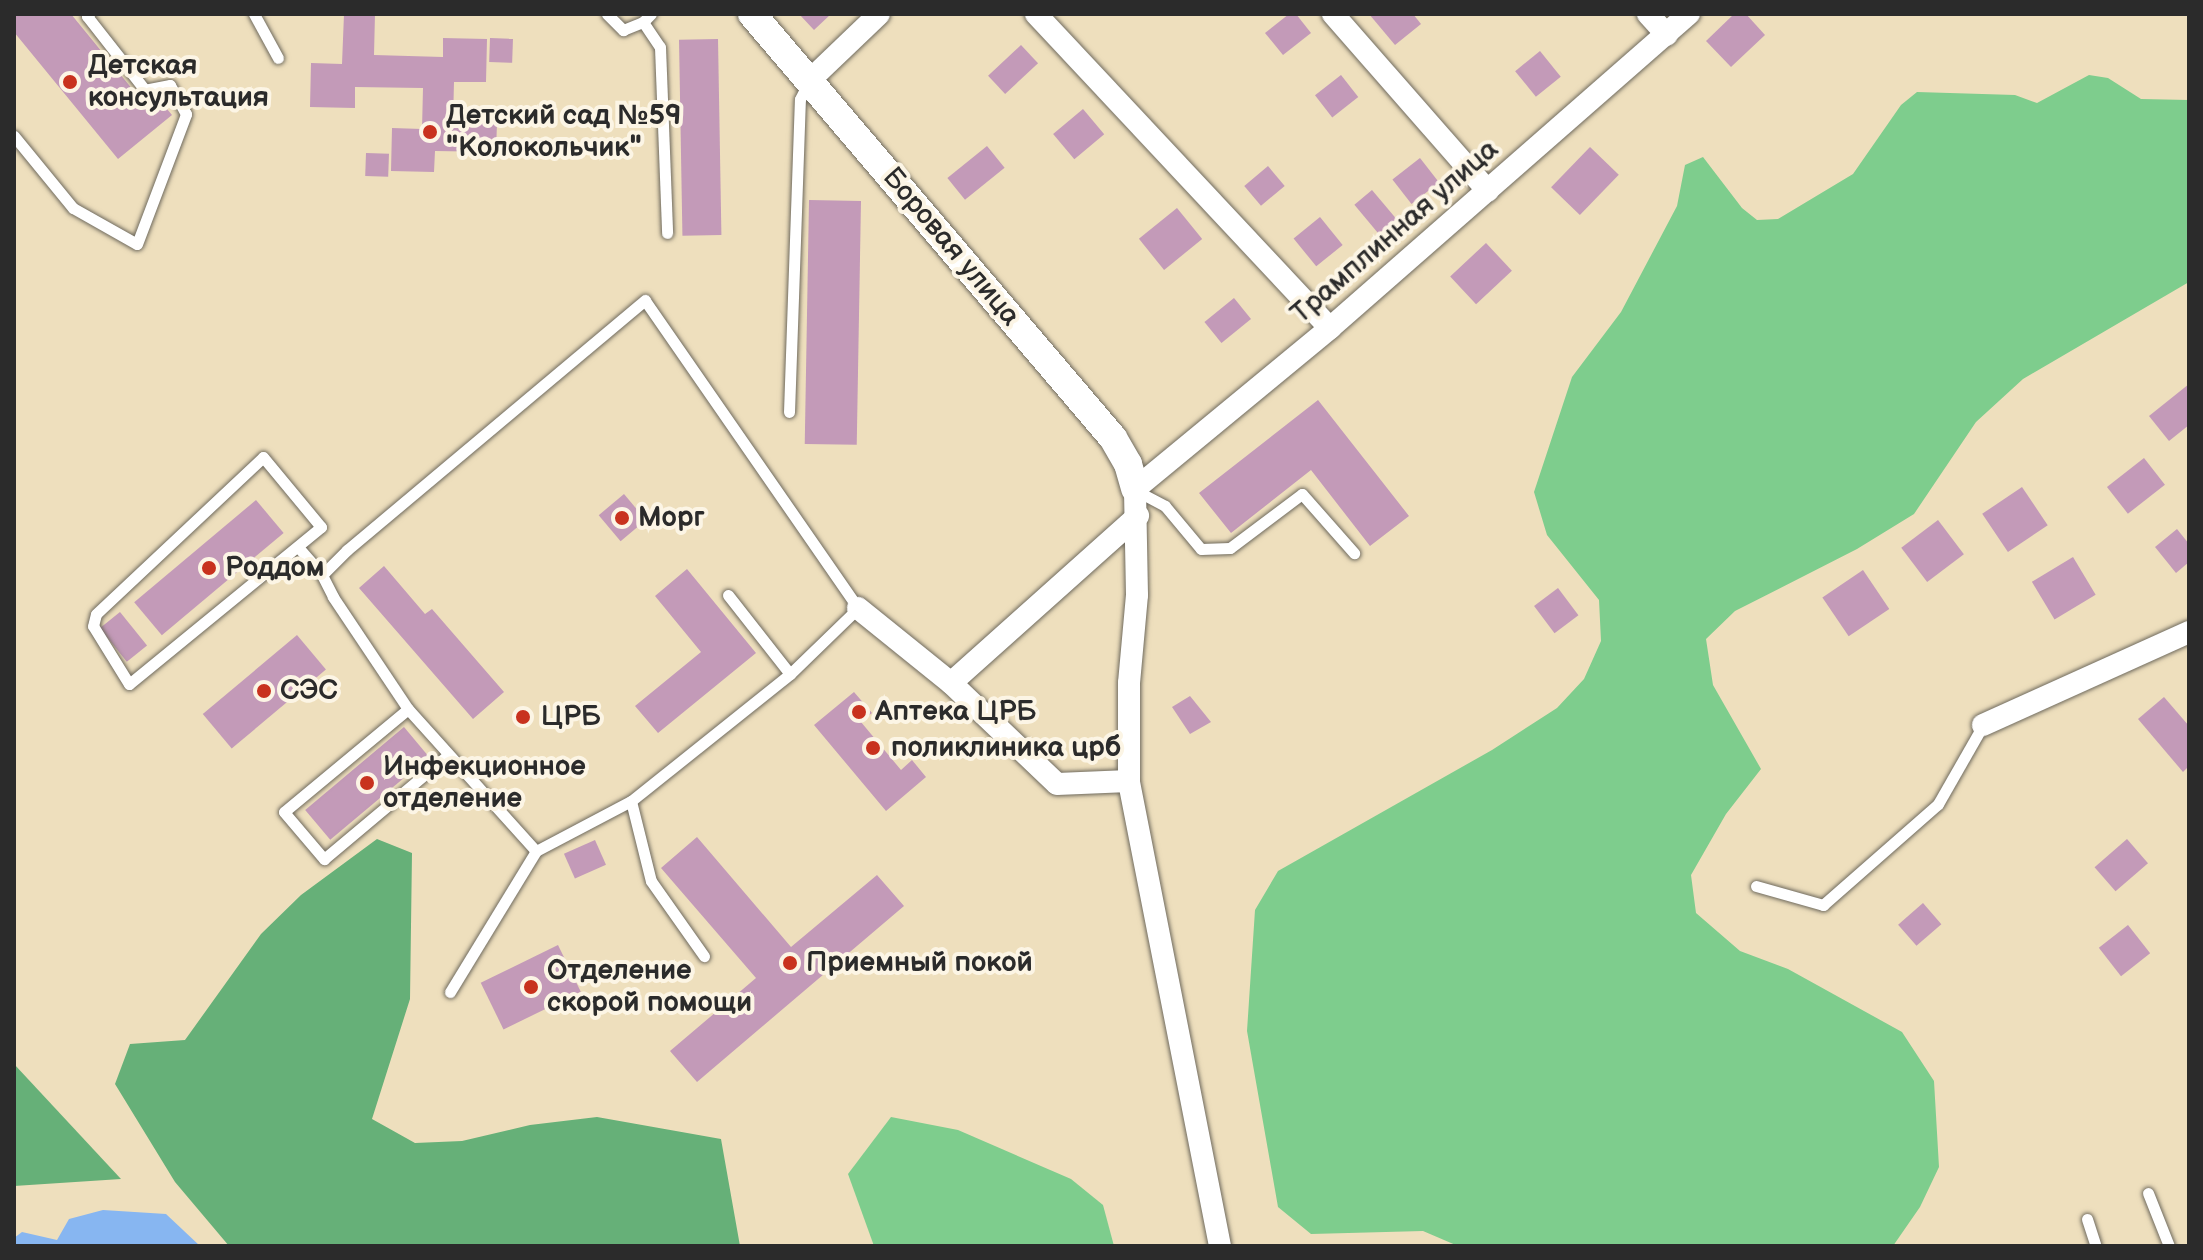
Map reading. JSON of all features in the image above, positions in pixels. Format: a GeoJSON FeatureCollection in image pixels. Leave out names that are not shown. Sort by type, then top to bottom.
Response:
{"type":"FeatureCollection","features":[{"type":"Feature","properties":{"kind":"street","name":"Боровая улица"},"geometry":{"type":"LineString","coordinates":[[752,14],[1113,438],[1128,464],[1136,503]]}},
{"type":"Feature","properties":{"kind":"street"},"geometry":{"type":"LineString","coordinates":[[810,80],[879,14]]}},
{"type":"Feature","properties":{"kind":"street"},"geometry":{"type":"LineString","coordinates":[[1036,14],[1330,328]]}},
{"type":"Feature","properties":{"kind":"street"},"geometry":{"type":"LineString","coordinates":[[1333,14],[1488,191]]}},
{"type":"Feature","properties":{"kind":"street"},"geometry":{"type":"LineString","coordinates":[[1648,14],[1667,35]]}},
{"type":"Feature","properties":{"kind":"street","name":"Трамплинная улица"},"geometry":{"type":"LineString","coordinates":[[951,683],[1136,503],[1330,328],[1689,14]]}},
{"type":"Feature","properties":{"kind":"street"},"geometry":{"type":"LineString","coordinates":[[1136,503],[1129,781],[1220,1246]]}},
{"type":"Feature","properties":{"kind":"street"},"geometry":{"type":"LineString","coordinates":[[858,608],[951,683],[1057,784],[1129,781]]}},
{"type":"Feature","properties":{"kind":"street"},"geometry":{"type":"LineString","coordinates":[[1983,725],[2189,632]]}},
{"type":"Feature","properties":{"kind":"lane"},"geometry":{"type":"LineString","coordinates":[[14,136],[73,208],[137,244],[186,114],[170,85],[145,90],[87,16],[89,14]]}},
{"type":"Feature","properties":{"kind":"lane"},"geometry":{"type":"LineString","coordinates":[[254,14],[278,58]]}},
{"type":"Feature","properties":{"kind":"lane"},"geometry":{"type":"LineString","coordinates":[[607,14],[623,30],[647,18],[660,47],[667,233]]}},
{"type":"Feature","properties":{"kind":"lane"},"geometry":{"type":"LineString","coordinates":[[789,412],[800,99],[810,80]]}},
{"type":"Feature","properties":{"kind":"lane"},"geometry":{"type":"LineString","coordinates":[[322,575],[645,300],[858,608],[790,674],[631,801],[536,851],[450,992]]}},
{"type":"Feature","properties":{"kind":"lane"},"geometry":{"type":"LineString","coordinates":[[263,457],[321,527],[298,547],[129,684],[93,626],[96,614],[263,457]]}},
{"type":"Feature","properties":{"kind":"lane"},"geometry":{"type":"LineString","coordinates":[[1136,503],[1165,506],[1201,549],[1230,548],[1302,494],[1354,553]]}},
{"type":"Feature","properties":{"kind":"lane"},"geometry":{"type":"LineString","coordinates":[[298,547],[322,575],[333,597],[408,709],[536,851]]}},
{"type":"Feature","properties":{"kind":"lane"},"geometry":{"type":"LineString","coordinates":[[728,595],[790,674]]}},
{"type":"Feature","properties":{"kind":"lane"},"geometry":{"type":"LineString","coordinates":[[408,709],[284,812],[324,859],[448,755]]}},
{"type":"Feature","properties":{"kind":"lane"},"geometry":{"type":"LineString","coordinates":[[1756,886],[1823,905],[1938,804],[1983,725]]}},
{"type":"Feature","properties":{"kind":"lane"},"geometry":{"type":"LineString","coordinates":[[631,801],[651,881],[704,956]]}},
{"type":"Feature","properties":{"kind":"lane"},"geometry":{"type":"LineString","coordinates":[[2148,1193],[2169,1246]]}},
{"type":"Feature","properties":{"kind":"lane"},"geometry":{"type":"LineString","coordinates":[[2087,1219],[2096,1246]]}},
{"type":"Feature","properties":{"kind":"green space"},"geometry":{"type":"Polygon","coordinates":[[[2089,75],[2108,78],[2141,99],[2189,100],[2189,282],[2023,379],[1976,422],[1914,514],[1857,549],[1735,611],[1706,639],[1713,685],[1761,769],[1726,814],[1691,875],[1696,913],[1740,951],[1788,969],[1902,1032],[1934,1081],[1939,1167],[1920,1207],[1893,1246],[1458,1246],[1423,1231],[1311,1234],[1278,1207],[1247,1031],[1255,910],[1278,871],[1492,750],[1557,708],[1584,679],[1601,641],[1599,600],[1547,535],[1534,492],[1572,377],[1621,312],[1677,206],[1685,165],[1703,157],[1742,208],[1757,220],[1778,219],[1853,174],[1901,105],[1917,92],[2015,95],[2037,103],[2089,75]]]}},
{"type":"Feature","properties":{"kind":"green space"},"geometry":{"type":"Polygon","coordinates":[[[377,839],[412,853],[410,999],[372,1119],[415,1143],[462,1141],[530,1125],[597,1117],[721,1139],[740,1246],[229,1246],[175,1182],[115,1084],[130,1044],[185,1040],[261,934],[301,895],[377,839]]]}},
{"type":"Feature","properties":{"kind":"green space"},"geometry":{"type":"Polygon","coordinates":[[[14,1064],[121,1179],[14,1186],[14,1064]]]}},
{"type":"Feature","properties":{"kind":"green space"},"geometry":{"type":"Polygon","coordinates":[[[891,1117],[958,1130],[1071,1179],[1103,1205],[1114,1246],[874,1246],[848,1174],[891,1117]]]}},
{"type":"Feature","properties":{"kind":"water"},"geometry":{"type":"Polygon","coordinates":[[[103,1210],[166,1214],[200,1246],[14,1246],[14,1238],[22,1232],[57,1240],[69,1219],[103,1210]]]}},
{"type":"Feature","properties":{"kind":"building"},"geometry":{"type":"Polygon","coordinates":[[[14,14],[71,14],[142,101],[153,92],[172,115],[118,159],[14,32],[14,14]]]}},
{"type":"Feature","properties":{"kind":"building"},"geometry":{"type":"Polygon","coordinates":[[[344,14],[375,14],[374,55],[443,57],[443,38],[487,39],[486,82],[454,82],[453,122],[497,123],[496,152],[435,151],[434,172],[391,171],[392,128],[422,129],[423,88],[355,87],[355,108],[310,107],[311,63],[342,64],[344,14]]]}},
{"type":"Feature","properties":{"kind":"building"},"geometry":{"type":"Polygon","coordinates":[[[799,14],[831,14],[814,30],[799,14]]]}},
{"type":"Feature","properties":{"kind":"building"},"geometry":{"type":"Polygon","coordinates":[[[1289,14],[1296,14],[1311,33],[1283,55],[1265,33],[1289,14]]]}},
{"type":"Feature","properties":{"kind":"building"},"geometry":{"type":"Polygon","coordinates":[[[1369,14],[1413,14],[1421,24],[1395,45],[1369,14]]]}},
{"type":"Feature","properties":{"kind":"building"},"geometry":{"type":"Polygon","coordinates":[[[1734,14],[1746,14],[1765,35],[1731,67],[1706,41],[1734,14]]]}},
{"type":"Feature","properties":{"kind":"building"},"geometry":{"type":"Polygon","coordinates":[[[490,38],[513,39],[512,63],[489,62],[490,38]]]}},
{"type":"Feature","properties":{"kind":"building"},"geometry":{"type":"Polygon","coordinates":[[[718,39],[721,235],[682,236],[679,40],[718,39]]]}},
{"type":"Feature","properties":{"kind":"building"},"geometry":{"type":"Polygon","coordinates":[[[1021,45],[1038,63],[1005,94],[988,76],[1021,45]]]}},
{"type":"Feature","properties":{"kind":"building"},"geometry":{"type":"Polygon","coordinates":[[[1540,51],[1561,77],[1536,97],[1515,71],[1540,51]]]}},
{"type":"Feature","properties":{"kind":"building"},"geometry":{"type":"Polygon","coordinates":[[[1341,75],[1358,97],[1332,117],[1315,95],[1341,75]]]}},
{"type":"Feature","properties":{"kind":"building"},"geometry":{"type":"Polygon","coordinates":[[[1083,109],[1104,134],[1074,159],[1053,134],[1083,109]]]}},
{"type":"Feature","properties":{"kind":"building"},"geometry":{"type":"Polygon","coordinates":[[[987,146],[1005,168],[965,200],[947,178],[987,146]]]}},
{"type":"Feature","properties":{"kind":"building"},"geometry":{"type":"Polygon","coordinates":[[[1590,147],[1619,175],[1580,215],[1551,187],[1590,147]]]}},
{"type":"Feature","properties":{"kind":"building"},"geometry":{"type":"Polygon","coordinates":[[[366,153],[389,154],[388,177],[365,176],[366,153]]]}},
{"type":"Feature","properties":{"kind":"building"},"geometry":{"type":"Polygon","coordinates":[[[1420,158],[1439,182],[1412,204],[1392,180],[1420,158]]]}},
{"type":"Feature","properties":{"kind":"building"},"geometry":{"type":"Polygon","coordinates":[[[1268,166],[1285,186],[1261,206],[1244,186],[1268,166]]]}},
{"type":"Feature","properties":{"kind":"building"},"geometry":{"type":"Polygon","coordinates":[[[1372,190],[1396,219],[1379,234],[1354,205],[1372,190]]]}},
{"type":"Feature","properties":{"kind":"building"},"geometry":{"type":"Polygon","coordinates":[[[809,200],[861,201],[857,445],[805,444],[809,200]]]}},
{"type":"Feature","properties":{"kind":"building"},"geometry":{"type":"Polygon","coordinates":[[[1177,208],[1202,239],[1164,270],[1139,239],[1177,208]]]}},
{"type":"Feature","properties":{"kind":"building"},"geometry":{"type":"Polygon","coordinates":[[[1320,217],[1343,245],[1316,266],[1294,238],[1320,217]]]}},
{"type":"Feature","properties":{"kind":"building"},"geometry":{"type":"Polygon","coordinates":[[[1486,243],[1512,271],[1476,304],[1450,276],[1486,243]]]}},
{"type":"Feature","properties":{"kind":"building"},"geometry":{"type":"Polygon","coordinates":[[[1234,298],[1251,319],[1221,343],[1204,322],[1234,298]]]}},
{"type":"Feature","properties":{"kind":"building"},"geometry":{"type":"Polygon","coordinates":[[[2189,384],[2189,425],[2169,441],[2149,416],[2189,384]]]}},
{"type":"Feature","properties":{"kind":"building"},"geometry":{"type":"Polygon","coordinates":[[[1318,400],[1409,516],[1370,546],[1311,470],[1231,533],[1199,493],[1318,400]]]}},
{"type":"Feature","properties":{"kind":"building"},"geometry":{"type":"Polygon","coordinates":[[[2144,458],[2165,485],[2128,514],[2107,487],[2144,458]]]}},
{"type":"Feature","properties":{"kind":"building"},"geometry":{"type":"Polygon","coordinates":[[[2022,487],[2048,525],[2008,552],[1982,514],[2022,487]]]}},
{"type":"Feature","properties":{"kind":"building","name":"Морг"},"geometry":{"type":"Polygon","coordinates":[[[624,494],[646,520],[621,541],[599,515],[624,494]]]}},
{"type":"Feature","properties":{"kind":"building","name":"Роддом"},"geometry":{"type":"Polygon","coordinates":[[[256,500],[284,533],[162,635],[134,602],[256,500]]]}},
{"type":"Feature","properties":{"kind":"building"},"geometry":{"type":"Polygon","coordinates":[[[1938,520],[1964,554],[1927,582],[1901,548],[1938,520]]]}},
{"type":"Feature","properties":{"kind":"building"},"geometry":{"type":"Polygon","coordinates":[[[2177,529],[2189,544],[2189,562],[2176,573],[2155,547],[2177,529]]]}},
{"type":"Feature","properties":{"kind":"building"},"geometry":{"type":"Polygon","coordinates":[[[2073,557],[2096,595],[2055,619],[2032,582],[2073,557]]]}},
{"type":"Feature","properties":{"kind":"building"},"geometry":{"type":"Polygon","coordinates":[[[384,566],[425,614],[432,609],[504,692],[473,719],[359,588],[384,566]]]}},
{"type":"Feature","properties":{"kind":"building"},"geometry":{"type":"Polygon","coordinates":[[[687,569],[756,653],[658,733],[635,706],[701,652],[655,596],[687,569]]]}},
{"type":"Feature","properties":{"kind":"building"},"geometry":{"type":"Polygon","coordinates":[[[1863,570],[1889,609],[1849,636],[1822,597],[1863,570]]]}},
{"type":"Feature","properties":{"kind":"building"},"geometry":{"type":"Polygon","coordinates":[[[1558,588],[1578,615],[1555,633],[1534,606],[1558,588]]]}},
{"type":"Feature","properties":{"kind":"building"},"geometry":{"type":"Polygon","coordinates":[[[120,612],[147,645],[127,662],[100,628],[120,612]]]}},
{"type":"Feature","properties":{"kind":"building","name":"СЭС"},"geometry":{"type":"Polygon","coordinates":[[[297,635],[326,669],[232,749],[203,714],[297,635]]]}},
{"type":"Feature","properties":{"kind":"building","name":"поликлиника црб"},"geometry":{"type":"Polygon","coordinates":[[[854,692],[872,713],[861,722],[901,770],[912,760],[926,777],[886,811],[814,725],[854,692]]]}},
{"type":"Feature","properties":{"kind":"building"},"geometry":{"type":"Polygon","coordinates":[[[1190,696],[1211,722],[1190,734],[1172,707],[1190,696]]]}},
{"type":"Feature","properties":{"kind":"building"},"geometry":{"type":"Polygon","coordinates":[[[2164,697],[2189,726],[2189,766],[2183,772],[2138,719],[2164,697]]]}},
{"type":"Feature","properties":{"kind":"building","name":"Инфекционное отделение"},"geometry":{"type":"Polygon","coordinates":[[[404,727],[429,757],[330,840],[305,810],[404,727]]]}},
{"type":"Feature","properties":{"kind":"building","name":"Приемный покой"},"geometry":{"type":"Polygon","coordinates":[[[697,837],[791,947],[877,875],[904,906],[697,1082],[670,1051],[756,978],[661,868],[697,837]]]}},
{"type":"Feature","properties":{"kind":"building"},"geometry":{"type":"Polygon","coordinates":[[[2127,839],[2148,863],[2116,891],[2095,867],[2127,839]]]}},
{"type":"Feature","properties":{"kind":"building"},"geometry":{"type":"Polygon","coordinates":[[[595,840],[606,865],[575,878],[564,854],[595,840]]]}},
{"type":"Feature","properties":{"kind":"building"},"geometry":{"type":"Polygon","coordinates":[[[1923,903],[1941,924],[1916,946],[1898,925],[1923,903]]]}},
{"type":"Feature","properties":{"kind":"building"},"geometry":{"type":"Polygon","coordinates":[[[2128,925],[2150,953],[2121,976],[2099,948],[2128,925]]]}},
{"type":"Feature","properties":{"kind":"building","name":"Отделение скорой помощи"},"geometry":{"type":"Polygon","coordinates":[[[558,945],[581,992],[503,1029],[481,983],[558,945]]]}},
{"type":"Feature","properties":{"kind":"place","name":"Детская консультация"},"geometry":{"type":"Point","coordinates":[70,82]}},
{"type":"Feature","properties":{"kind":"place","name":"Детский сад №59 \"Колокольчик\""},"geometry":{"type":"Point","coordinates":[430,132]}},
{"type":"Feature","properties":{"kind":"place","name":"Морг"},"geometry":{"type":"Point","coordinates":[622,518]}},
{"type":"Feature","properties":{"kind":"place","name":"Роддом"},"geometry":{"type":"Point","coordinates":[209,568]}},
{"type":"Feature","properties":{"kind":"place","name":"СЭС"},"geometry":{"type":"Point","coordinates":[264,691]}},
{"type":"Feature","properties":{"kind":"place","name":"Аптека ЦРБ"},"geometry":{"type":"Point","coordinates":[859,712]}},
{"type":"Feature","properties":{"kind":"place","name":"ЦРБ"},"geometry":{"type":"Point","coordinates":[523,717]}},
{"type":"Feature","properties":{"kind":"place","name":"поликлиника црб"},"geometry":{"type":"Point","coordinates":[873,748]}},
{"type":"Feature","properties":{"kind":"place","name":"Инфекционное отделение"},"geometry":{"type":"Point","coordinates":[367,783]}},
{"type":"Feature","properties":{"kind":"place","name":"Приемный покой"},"geometry":{"type":"Point","coordinates":[790,963]}},
{"type":"Feature","properties":{"kind":"place","name":"Отделение скорой помощи"},"geometry":{"type":"Point","coordinates":[531,987]}}]}
